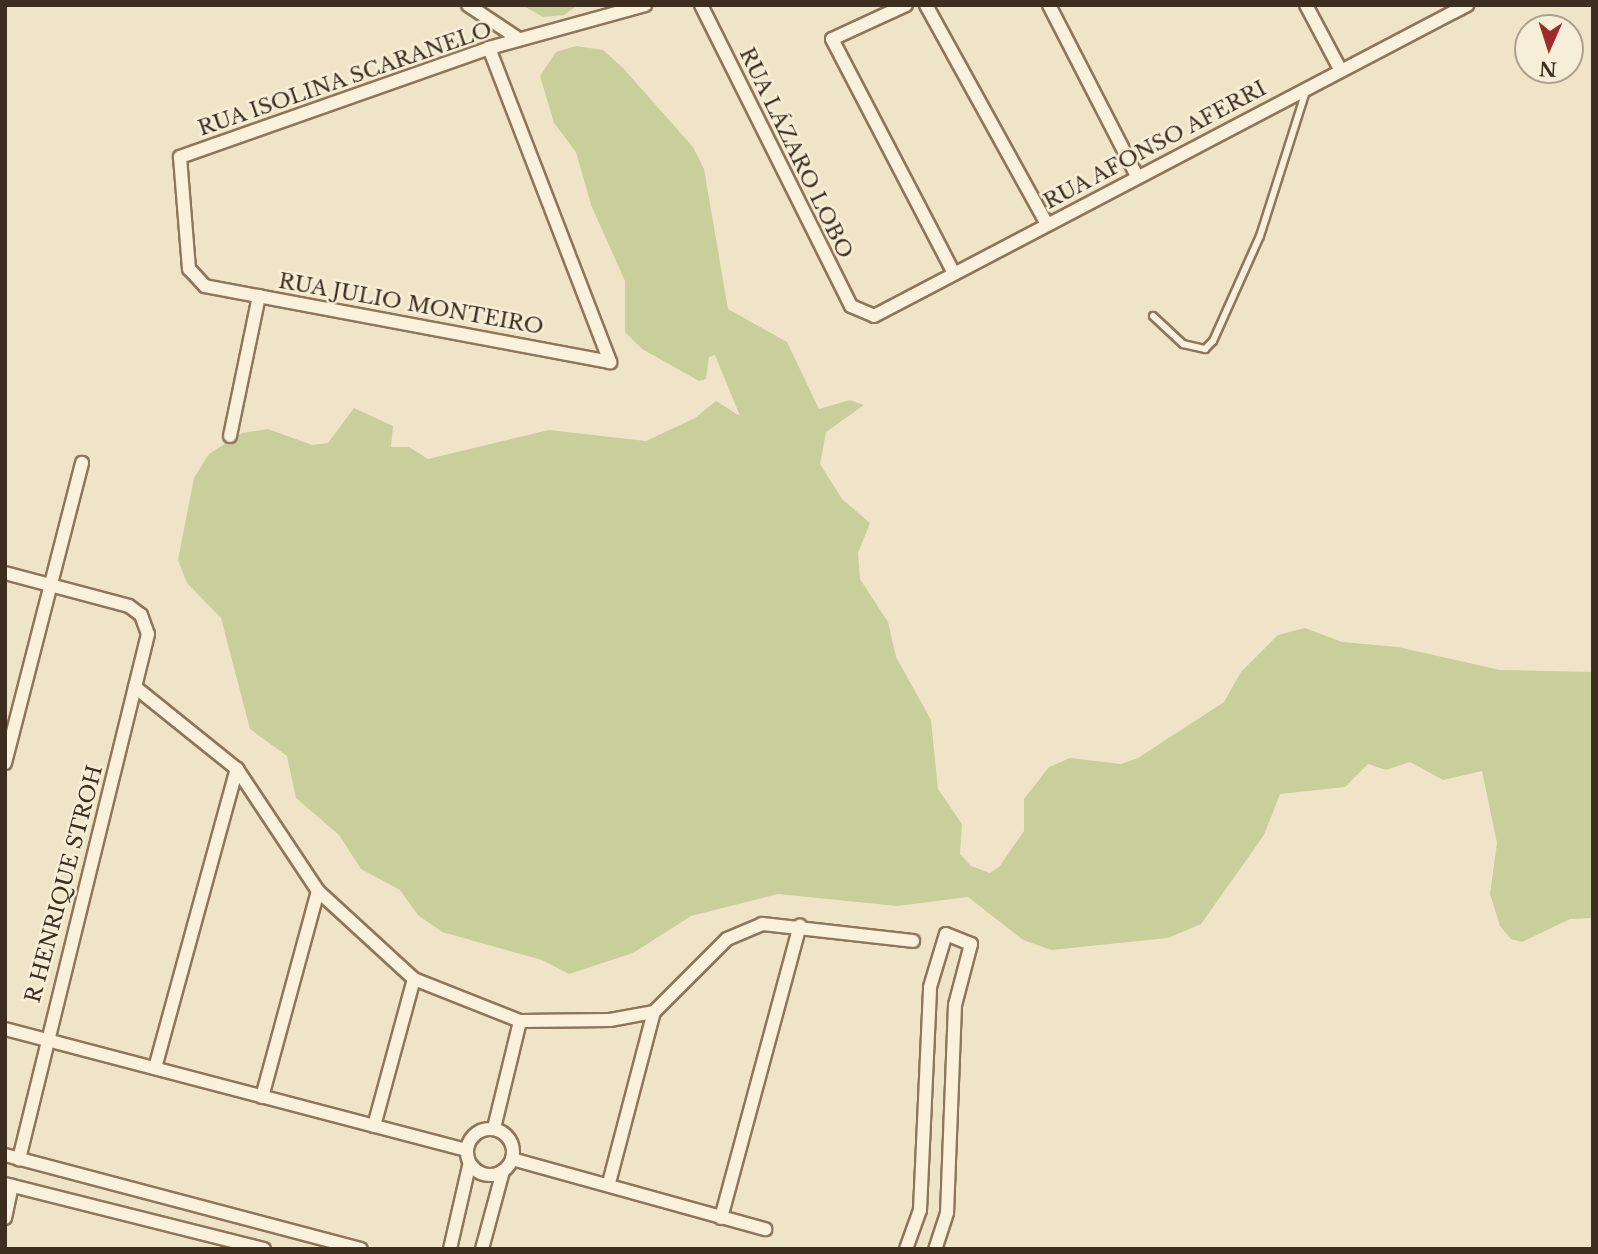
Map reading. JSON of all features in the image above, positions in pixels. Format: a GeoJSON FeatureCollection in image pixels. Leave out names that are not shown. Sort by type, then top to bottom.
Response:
{"type":"FeatureCollection","features":[{"type":"Feature","properties":{"kind":"street"},"geometry":{"type":"LineString","coordinates":[[468,5],[519,39]]}},
{"type":"Feature","properties":{"kind":"street"},"geometry":{"type":"LineString","coordinates":[[591,5],[594,19]]}},
{"type":"Feature","properties":{"kind":"street","name":"RUA ISOLINA SCARANELO"},"geometry":{"type":"LineString","coordinates":[[205,286],[189,268],[180,157],[489,48],[645,5]]}},
{"type":"Feature","properties":{"kind":"street","name":"RUA LÁZARO LOBO"},"geometry":{"type":"LineString","coordinates":[[701,5],[850,306],[861,314]]}},
{"type":"Feature","properties":{"kind":"street"},"geometry":{"type":"LineString","coordinates":[[906,5],[832,39],[954,273]]}},
{"type":"Feature","properties":{"kind":"street"},"geometry":{"type":"LineString","coordinates":[[926,5],[1047,224]]}},
{"type":"Feature","properties":{"kind":"street"},"geometry":{"type":"LineString","coordinates":[[1049,5],[1138,176]]}},
{"type":"Feature","properties":{"kind":"street"},"geometry":{"type":"LineString","coordinates":[[1306,5],[1340,69]]}},
{"type":"Feature","properties":{"kind":"street","name":"RUA AFONSO AFERRI"},"geometry":{"type":"LineString","coordinates":[[861,314],[874,316],[1340,69],[1467,5]]}},
{"type":"Feature","properties":{"kind":"street","name":"RUA JULIO MONTEIRO"},"geometry":{"type":"LineString","coordinates":[[205,286],[610,362],[489,48]]}},
{"type":"Feature","properties":{"kind":"street"},"geometry":{"type":"LineString","coordinates":[[230,436],[259,296]]}},
{"type":"Feature","properties":{"kind":"street"},"geometry":{"type":"LineString","coordinates":[[5,763],[82,463]]}},
{"type":"Feature","properties":{"kind":"street"},"geometry":{"type":"LineString","coordinates":[[5,573],[51,586]]}},
{"type":"Feature","properties":{"kind":"street","name":"R HENRIQUE STROH"},"geometry":{"type":"LineString","coordinates":[[19,1159],[44,1039],[148,640],[144,620],[129,606],[51,586]]}},
{"type":"Feature","properties":{"kind":"street"},"geometry":{"type":"LineString","coordinates":[[135,687],[237,769],[318,891],[414,979],[520,1021],[599,1021],[654,1012]]}},
{"type":"Feature","properties":{"kind":"street"},"geometry":{"type":"LineString","coordinates":[[155,1069],[237,769]]}},
{"type":"Feature","properties":{"kind":"street"},"geometry":{"type":"LineString","coordinates":[[262,1097],[318,891]]}},
{"type":"Feature","properties":{"kind":"street"},"geometry":{"type":"LineString","coordinates":[[609,1184],[654,1012],[738,932],[775,922],[913,941]]}},
{"type":"Feature","properties":{"kind":"street"},"geometry":{"type":"LineString","coordinates":[[721,1218],[800,925]]}},
{"type":"Feature","properties":{"kind":"street"},"geometry":{"type":"LineString","coordinates":[[906,1249],[920,1210],[928,1003],[946,934],[971,944],[955,1005],[947,1213],[935,1249]]}},
{"type":"Feature","properties":{"kind":"street"},"geometry":{"type":"LineString","coordinates":[[374,1126],[414,979]]}},
{"type":"Feature","properties":{"kind":"street"},"geometry":{"type":"LineString","coordinates":[[494,1128],[520,1021]]}},
{"type":"Feature","properties":{"kind":"street"},"geometry":{"type":"LineString","coordinates":[[5,1029],[466,1150]]}},
{"type":"Feature","properties":{"kind":"street"},"geometry":{"type":"LineString","coordinates":[[450,1249],[469,1166],[466,1150],[481,1129],[494,1128],[506,1134],[512,1159]]}},
{"type":"Feature","properties":{"kind":"street"},"geometry":{"type":"LineString","coordinates":[[5,1156],[361,1249]]}},
{"type":"Feature","properties":{"kind":"street"},"geometry":{"type":"LineString","coordinates":[[512,1159],[765,1229]]}},
{"type":"Feature","properties":{"kind":"street"},"geometry":{"type":"LineString","coordinates":[[482,1249],[503,1171],[512,1159]]}},
{"type":"Feature","properties":{"kind":"street"},"geometry":{"type":"LineString","coordinates":[[469,1166],[492,1175],[503,1171]]}},
{"type":"Feature","properties":{"kind":"street"},"geometry":{"type":"LineString","coordinates":[[5,1218],[9,1185],[264,1249]]}},
{"type":"Feature","properties":{"kind":"lane"},"geometry":{"type":"LineString","coordinates":[[1153,316],[1183,344],[1205,349],[1213,341],[1260,236],[1308,86]]}},
{"type":"Feature","properties":{"kind":"green space"},"geometry":{"type":"Polygon","coordinates":[[[522,5],[578,5],[564,15],[543,17],[522,5]]]}},
{"type":"Feature","properties":{"kind":"green space"},"geometry":{"type":"Polygon","coordinates":[[[576,46],[603,50],[623,68],[693,147],[704,169],[728,309],[787,342],[819,409],[850,400],[864,405],[826,432],[820,464],[842,499],[870,523],[858,553],[860,579],[888,622],[896,657],[931,720],[938,789],[962,824],[960,854],[971,866],[990,873],[999,867],[1024,831],[1024,799],[1049,767],[1070,758],[1121,764],[1138,758],[1224,702],[1241,672],[1278,635],[1305,628],[1342,642],[1398,647],[1500,670],[1593,672],[1593,918],[1570,919],[1522,942],[1511,939],[1500,926],[1490,894],[1497,843],[1482,771],[1443,780],[1410,762],[1386,770],[1368,764],[1345,787],[1280,794],[1264,835],[1201,924],[1168,938],[1051,950],[1023,940],[968,897],[897,906],[778,894],[691,916],[633,953],[569,974],[542,960],[442,932],[418,915],[400,890],[361,869],[339,835],[296,798],[287,756],[250,729],[221,618],[187,583],[178,560],[194,478],[209,454],[242,433],[268,429],[312,445],[328,443],[354,408],[393,426],[391,447],[409,447],[428,459],[549,430],[646,441],[695,418],[716,401],[740,416],[715,355],[709,357],[706,379],[699,381],[642,349],[625,332],[625,281],[591,205],[576,152],[554,123],[540,76],[556,52],[576,46]]]}}]}
